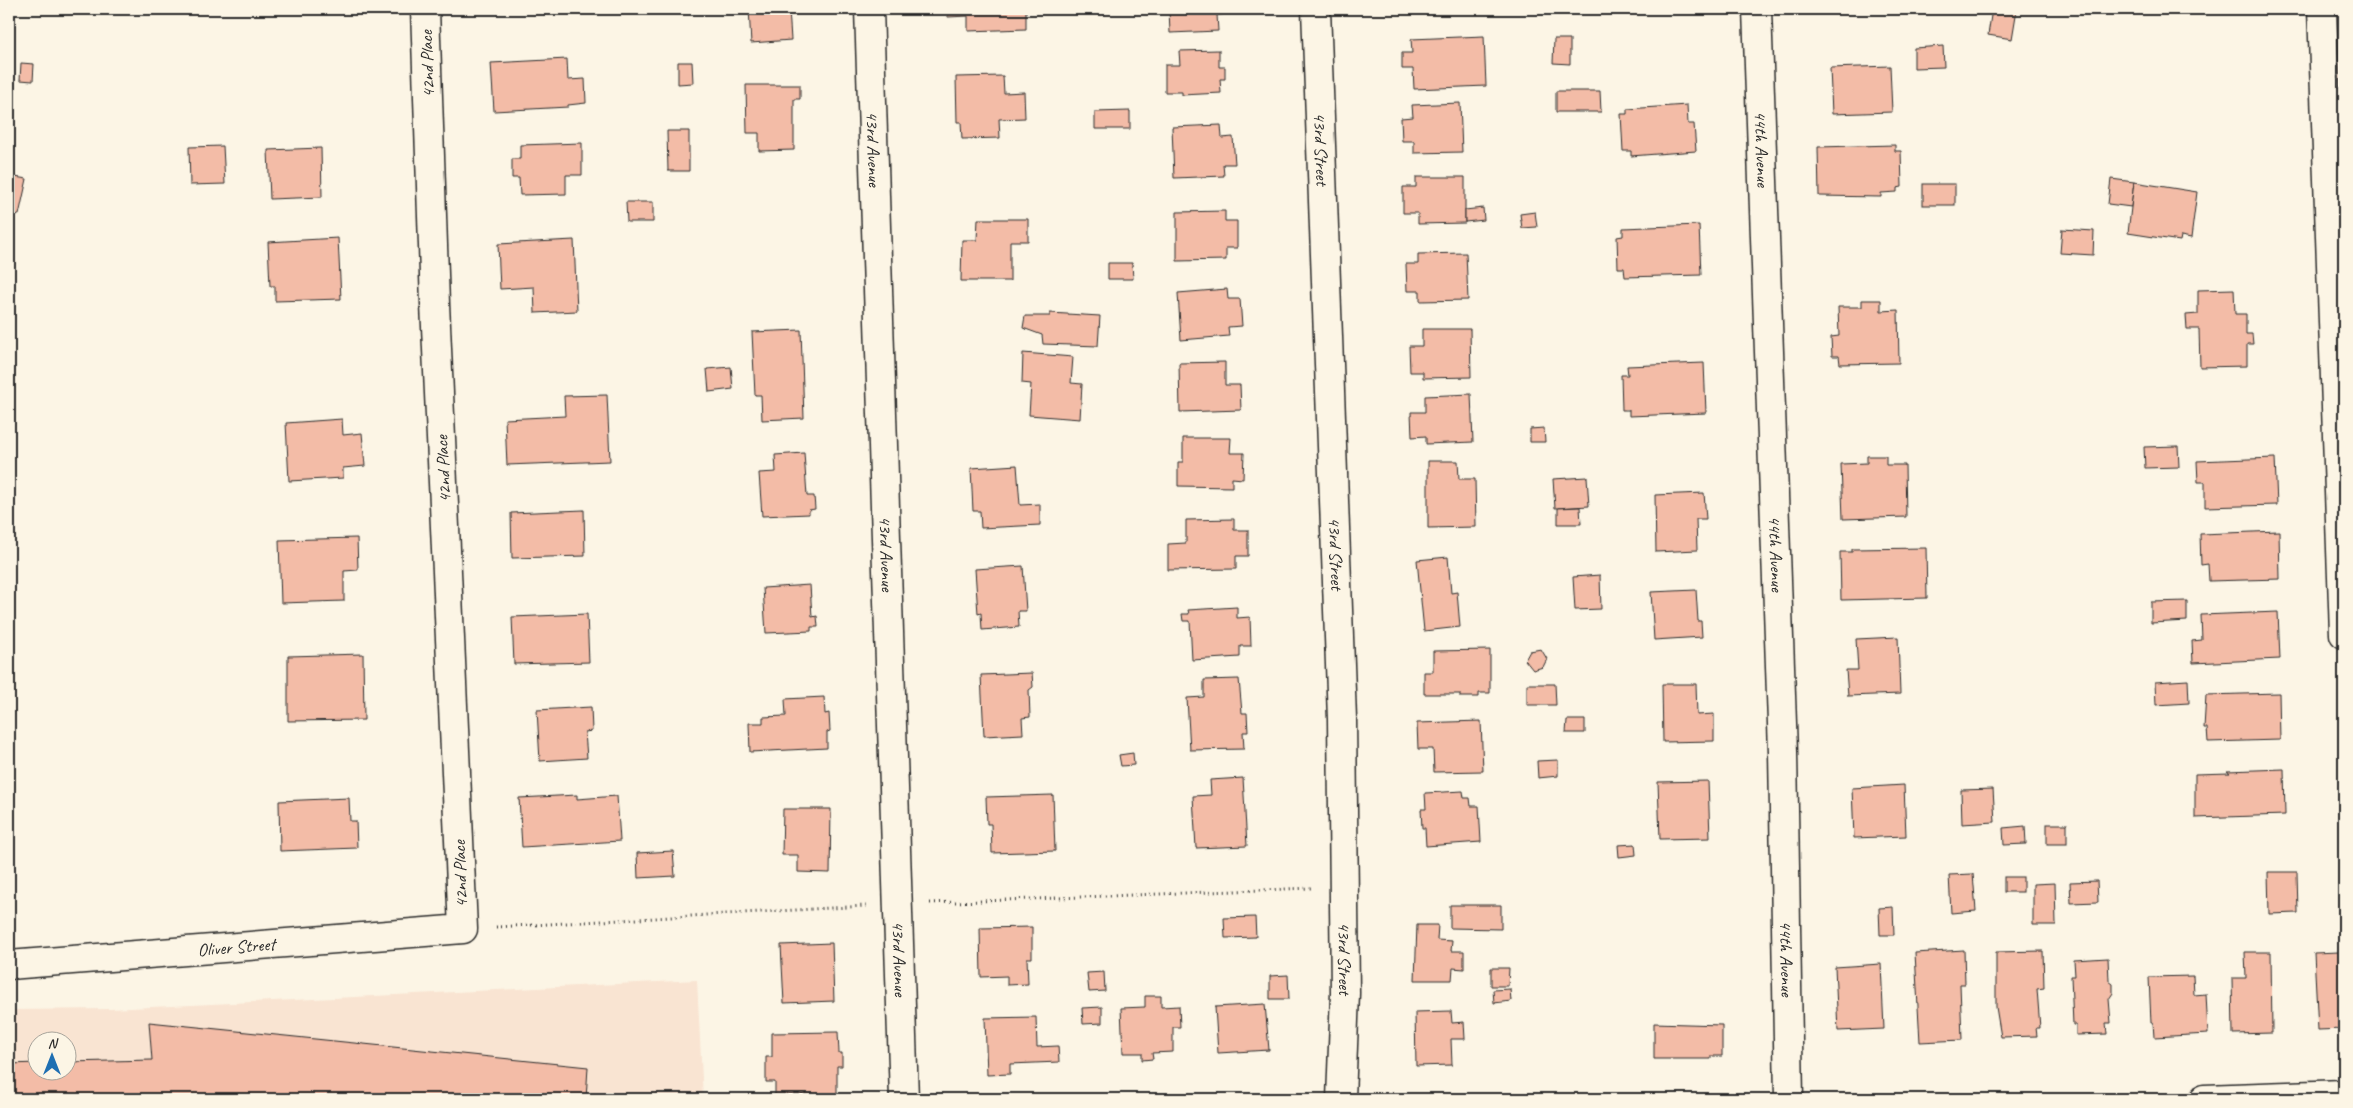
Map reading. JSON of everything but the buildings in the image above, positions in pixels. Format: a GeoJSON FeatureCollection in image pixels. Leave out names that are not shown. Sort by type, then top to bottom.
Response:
{"type":"FeatureCollection","features":[{"type":"Feature","properties":{"kind":"street","name":"42nd Place"},"geometry":{"type":"LineString","coordinates":[[425,9],[435,304],[463,929]]}},
{"type":"Feature","properties":{"kind":"street","name":"43rd Avenue"},"geometry":{"type":"LineString","coordinates":[[869,9],[904,1099]]}},
{"type":"Feature","properties":{"kind":"street","name":"43rd Street"},"geometry":{"type":"LineString","coordinates":[[1316,9],[1342,709],[1345,993],[1341,1099]]}},
{"type":"Feature","properties":{"kind":"street","name":"44th Avenue"},"geometry":{"type":"LineString","coordinates":[[1757,9],[1782,752],[1789,1099]]}},
{"type":"Feature","properties":{"kind":"street"},"geometry":{"type":"LineString","coordinates":[[2322,9],[2340,410],[2344,634]]}},
{"type":"Feature","properties":{"kind":"street","name":"Oliver Street"},"geometry":{"type":"LineString","coordinates":[[9,964],[463,929]]}},
{"type":"Feature","properties":{"kind":"street"},"geometry":{"type":"LineString","coordinates":[[2204,1099],[2344,1094]]}},
{"type":"Feature","properties":{"kind":"path"},"geometry":{"type":"LineString","coordinates":[[463,929],[899,904],[1344,887]]}},
{"type":"Feature","properties":{"kind":"shaded area"},"geometry":{"type":"Polygon","coordinates":[[[2322,9],[2344,9],[2344,351],[2322,9]]]}},
{"type":"Feature","properties":{"kind":"shaded area"},"geometry":{"type":"Polygon","coordinates":[[[697,980],[703,1099],[9,1099],[9,1010],[111,1009],[697,980]]]}}]}
